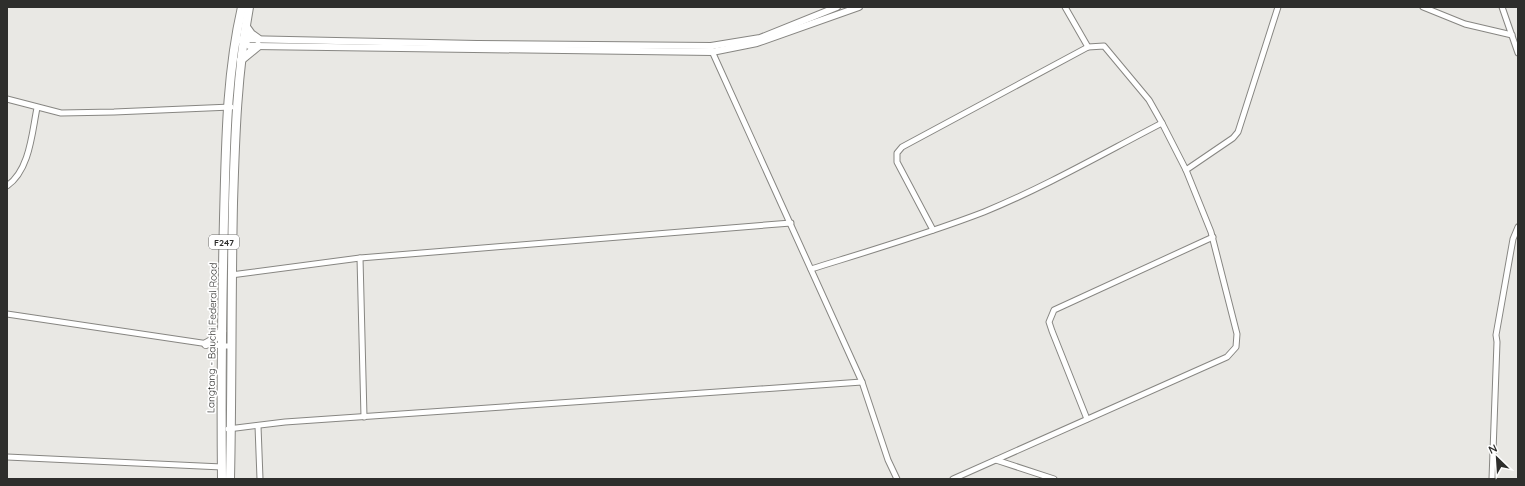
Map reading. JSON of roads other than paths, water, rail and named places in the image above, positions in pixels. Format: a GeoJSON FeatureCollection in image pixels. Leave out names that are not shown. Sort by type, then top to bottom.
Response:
{"type":"FeatureCollection","features":[{"type":"Feature","properties":{"kind":"main road","name":"Langtang - Bauchi Federal Road"},"geometry":{"type":"LineString","coordinates":[[222,479],[222,331],[227,108],[236,31],[242,7]]}},
{"type":"Feature","properties":{"kind":"main road","name":"Langtang - Bauchi Federal Road"},"geometry":{"type":"LineString","coordinates":[[230,479],[232,429],[231,274],[236,107],[240,60],[249,7]]}},
{"type":"Feature","properties":{"kind":"main road"},"geometry":{"type":"LineString","coordinates":[[240,60],[258,43],[246,27]]}},
{"type":"Feature","properties":{"kind":"main road"},"geometry":{"type":"LineString","coordinates":[[206,344],[213,340],[222,331]]}},
{"type":"Feature","properties":{"kind":"street"},"geometry":{"type":"LineString","coordinates":[[711,49],[760,38],[837,7]]}},
{"type":"Feature","properties":{"kind":"street"},"geometry":{"type":"LineString","coordinates":[[236,31],[243,41],[249,46],[258,43],[711,49],[757,43],[860,7]]}},
{"type":"Feature","properties":{"kind":"street"},"geometry":{"type":"LineString","coordinates":[[1065,7],[1088,47]]}},
{"type":"Feature","properties":{"kind":"street"},"geometry":{"type":"LineString","coordinates":[[1186,170],[1233,138],[1238,132],[1278,7]]}},
{"type":"Feature","properties":{"kind":"street"},"geometry":{"type":"LineString","coordinates":[[1424,7],[1465,24],[1512,35]]}},
{"type":"Feature","properties":{"kind":"street"},"geometry":{"type":"LineString","coordinates":[[1502,7],[1518,53]]}},
{"type":"Feature","properties":{"kind":"street"},"geometry":{"type":"LineString","coordinates":[[234,50],[243,41]]}},
{"type":"Feature","properties":{"kind":"street"},"geometry":{"type":"LineString","coordinates":[[933,230],[897,162],[897,153],[902,147],[1088,47],[1104,46],[1149,100],[1186,170],[1213,237],[1236,329],[1237,341],[1232,353],[1227,357],[953,479]]}},
{"type":"Feature","properties":{"kind":"street"},"geometry":{"type":"LineString","coordinates":[[711,49],[862,382],[888,460],[897,479]]}},
{"type":"Feature","properties":{"kind":"street"},"geometry":{"type":"LineString","coordinates":[[7,99],[61,113],[236,107]]}},
{"type":"Feature","properties":{"kind":"street"},"geometry":{"type":"LineString","coordinates":[[7,186],[13,182],[19,172],[28,150],[37,108]]}},
{"type":"Feature","properties":{"kind":"street"},"geometry":{"type":"LineString","coordinates":[[811,269],[933,230],[984,211],[1034,189],[1162,123]]}},
{"type":"Feature","properties":{"kind":"street"},"geometry":{"type":"LineString","coordinates":[[231,274],[360,258],[791,224]]}},
{"type":"Feature","properties":{"kind":"street"},"geometry":{"type":"LineString","coordinates":[[1492,479],[1496,335],[1513,239],[1518,227]]}},
{"type":"Feature","properties":{"kind":"street"},"geometry":{"type":"LineString","coordinates":[[1087,419],[1049,322],[1054,310],[1213,237]]}},
{"type":"Feature","properties":{"kind":"street"},"geometry":{"type":"LineString","coordinates":[[360,258],[364,417]]}},
{"type":"Feature","properties":{"kind":"street"},"geometry":{"type":"LineString","coordinates":[[7,314],[206,344],[231,346]]}},
{"type":"Feature","properties":{"kind":"street"},"geometry":{"type":"LineString","coordinates":[[221,429],[285,422],[862,382]]}},
{"type":"Feature","properties":{"kind":"street"},"geometry":{"type":"LineString","coordinates":[[258,426],[260,479]]}},
{"type":"Feature","properties":{"kind":"street"},"geometry":{"type":"LineString","coordinates":[[7,457],[222,467]]}},
{"type":"Feature","properties":{"kind":"street"},"geometry":{"type":"LineString","coordinates":[[996,460],[1054,479]]}}]}
